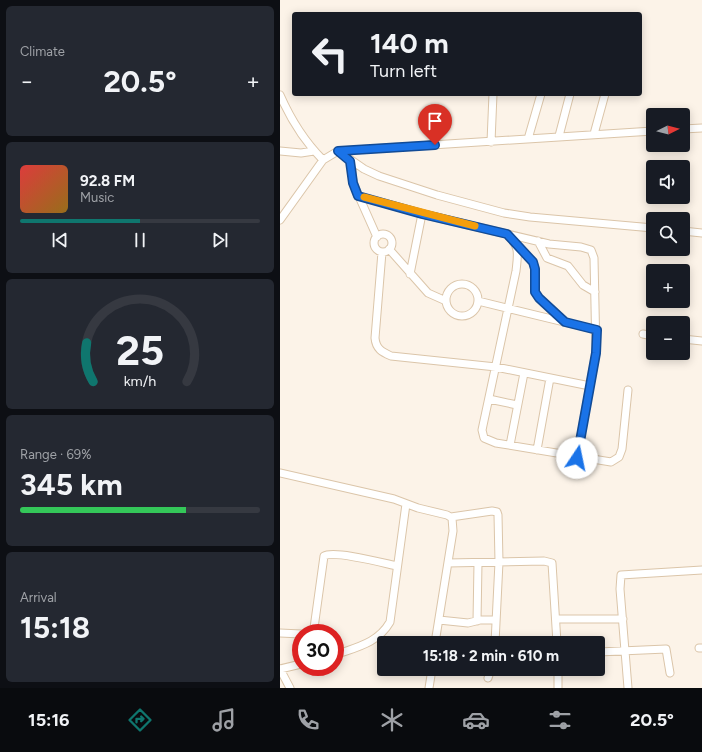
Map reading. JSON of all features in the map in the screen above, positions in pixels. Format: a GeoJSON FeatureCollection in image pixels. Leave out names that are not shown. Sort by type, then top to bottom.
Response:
{"type":"FeatureCollection","features":[{"type":"Feature","properties":{"kind":"street"},"geometry":{"type":"LineString","coordinates":[[280,95],[297,130],[323,160]]}},
{"type":"Feature","properties":{"kind":"street"},"geometry":{"type":"LineString","coordinates":[[491,142],[493,96]]}},
{"type":"Feature","properties":{"kind":"street"},"geometry":{"type":"LineString","coordinates":[[528,139],[540,96]]}},
{"type":"Feature","properties":{"kind":"street"},"geometry":{"type":"LineString","coordinates":[[559,136],[569,96]]}},
{"type":"Feature","properties":{"kind":"street"},"geometry":{"type":"LineString","coordinates":[[594,134],[604,96]]}},
{"type":"Feature","properties":{"kind":"street"},"geometry":{"type":"LineString","coordinates":[[690,129],[702,128]]}},
{"type":"Feature","properties":{"kind":"street"},"geometry":{"type":"LineString","coordinates":[[280,220],[323,160],[338,151],[646,131]]}},
{"type":"Feature","properties":{"kind":"street"},"geometry":{"type":"LineString","coordinates":[[280,151],[301,153],[314,151]]}},
{"type":"Feature","properties":{"kind":"street"},"geometry":{"type":"LineString","coordinates":[[338,151],[350,161],[379,176],[437,195],[504,213],[530,217],[646,227]]}},
{"type":"Feature","properties":{"kind":"street"},"geometry":{"type":"LineString","coordinates":[[350,161],[353,183],[377,237],[375,246],[386,250],[428,293],[446,301]]}},
{"type":"Feature","properties":{"kind":"street"},"geometry":{"type":"LineString","coordinates":[[358,196],[422,214],[507,234],[538,241],[581,247],[590,250],[594,258],[597,330],[596,353],[577,458]]}},
{"type":"Feature","properties":{"kind":"street"},"geometry":{"type":"LineString","coordinates":[[410,274],[422,214]]}},
{"type":"Feature","properties":{"kind":"street"},"geometry":{"type":"LineString","coordinates":[[690,232],[702,233]]}},
{"type":"Feature","properties":{"kind":"street"},"geometry":{"type":"LineString","coordinates":[[377,237],[382,234],[388,236],[392,244],[386,250],[375,338],[377,347],[382,352],[391,356],[496,367],[590,386]]}},
{"type":"Feature","properties":{"kind":"street"},"geometry":{"type":"LineString","coordinates":[[507,234],[533,262],[535,272],[535,292],[539,298],[565,322]]}},
{"type":"Feature","properties":{"kind":"street"},"geometry":{"type":"LineString","coordinates":[[538,241],[547,258],[568,266],[583,285],[595,292]]}},
{"type":"Feature","properties":{"kind":"street"},"geometry":{"type":"LineString","coordinates":[[517,246],[516,271],[482,435],[488,440],[510,445],[605,463],[615,461],[619,457],[622,448],[628,390]]}},
{"type":"Feature","properties":{"kind":"street"},"geometry":{"type":"LineString","coordinates":[[535,272],[539,265],[544,262],[552,261]]}},
{"type":"Feature","properties":{"kind":"street"},"geometry":{"type":"LineString","coordinates":[[459,284],[470,286],[475,290],[478,301],[474,311],[465,317],[454,315],[447,307],[446,301],[449,290],[459,284]]}},
{"type":"Feature","properties":{"kind":"street"},"geometry":{"type":"LineString","coordinates":[[478,301],[597,330]]}},
{"type":"Feature","properties":{"kind":"street"},"geometry":{"type":"LineString","coordinates":[[690,340],[702,342]]}},
{"type":"Feature","properties":{"kind":"street"},"geometry":{"type":"LineString","coordinates":[[510,445],[524,373]]}},
{"type":"Feature","properties":{"kind":"street"},"geometry":{"type":"LineString","coordinates":[[537,450],[550,378]]}},
{"type":"Feature","properties":{"kind":"street"},"geometry":{"type":"LineString","coordinates":[[489,399],[517,405]]}},
{"type":"Feature","properties":{"kind":"street"},"geometry":{"type":"LineString","coordinates":[[280,473],[394,499],[406,504],[451,516],[469,513],[497,512],[499,526],[499,562],[495,636]]}},
{"type":"Feature","properties":{"kind":"street"},"geometry":{"type":"LineString","coordinates":[[344,652],[371,642],[383,634],[390,622],[406,504]]}},
{"type":"Feature","properties":{"kind":"street"},"geometry":{"type":"LineString","coordinates":[[436,636],[454,524],[451,516]]}},
{"type":"Feature","properties":{"kind":"street"},"geometry":{"type":"LineString","coordinates":[[314,624],[322,559],[325,555],[352,557],[397,566]]}},
{"type":"Feature","properties":{"kind":"street"},"geometry":{"type":"LineString","coordinates":[[448,564],[499,562],[552,563],[557,636]]}},
{"type":"Feature","properties":{"kind":"street"},"geometry":{"type":"LineString","coordinates":[[477,621],[478,563]]}},
{"type":"Feature","properties":{"kind":"street"},"geometry":{"type":"LineString","coordinates":[[628,688],[621,575],[702,570]]}},
{"type":"Feature","properties":{"kind":"street"},"geometry":{"type":"LineString","coordinates":[[556,619],[623,619]]}},
{"type":"Feature","properties":{"kind":"street"},"geometry":{"type":"LineString","coordinates":[[438,620],[468,623],[496,620]]}},
{"type":"Feature","properties":{"kind":"street"},"geometry":{"type":"LineString","coordinates":[[280,633],[292,634]]}},
{"type":"Feature","properties":{"kind":"street"},"geometry":{"type":"LineString","coordinates":[[605,651],[667,650],[670,673]]}},
{"type":"Feature","properties":{"kind":"street"},"geometry":{"type":"LineString","coordinates":[[290,688],[280,669],[292,666]]}},
{"type":"Feature","properties":{"kind":"street"},"geometry":{"type":"LineString","coordinates":[[429,688],[431,676]]}},
{"type":"Feature","properties":{"kind":"street"},"geometry":{"type":"LineString","coordinates":[[558,676],[558,688]]}},
{"type":"Feature","properties":{"kind":"slow traffic"},"geometry":{"type":"LineString","coordinates":[[364,197],[422,214],[475,226]]}},
{"type":"Feature","properties":{"kind":"route"},"geometry":{"type":"LineString","coordinates":[[435,145],[338,151],[350,161],[353,183],[358,196],[422,214],[507,234],[533,262],[535,269],[535,292],[539,298],[565,322],[597,330],[596,353],[577,458]]}}]}
